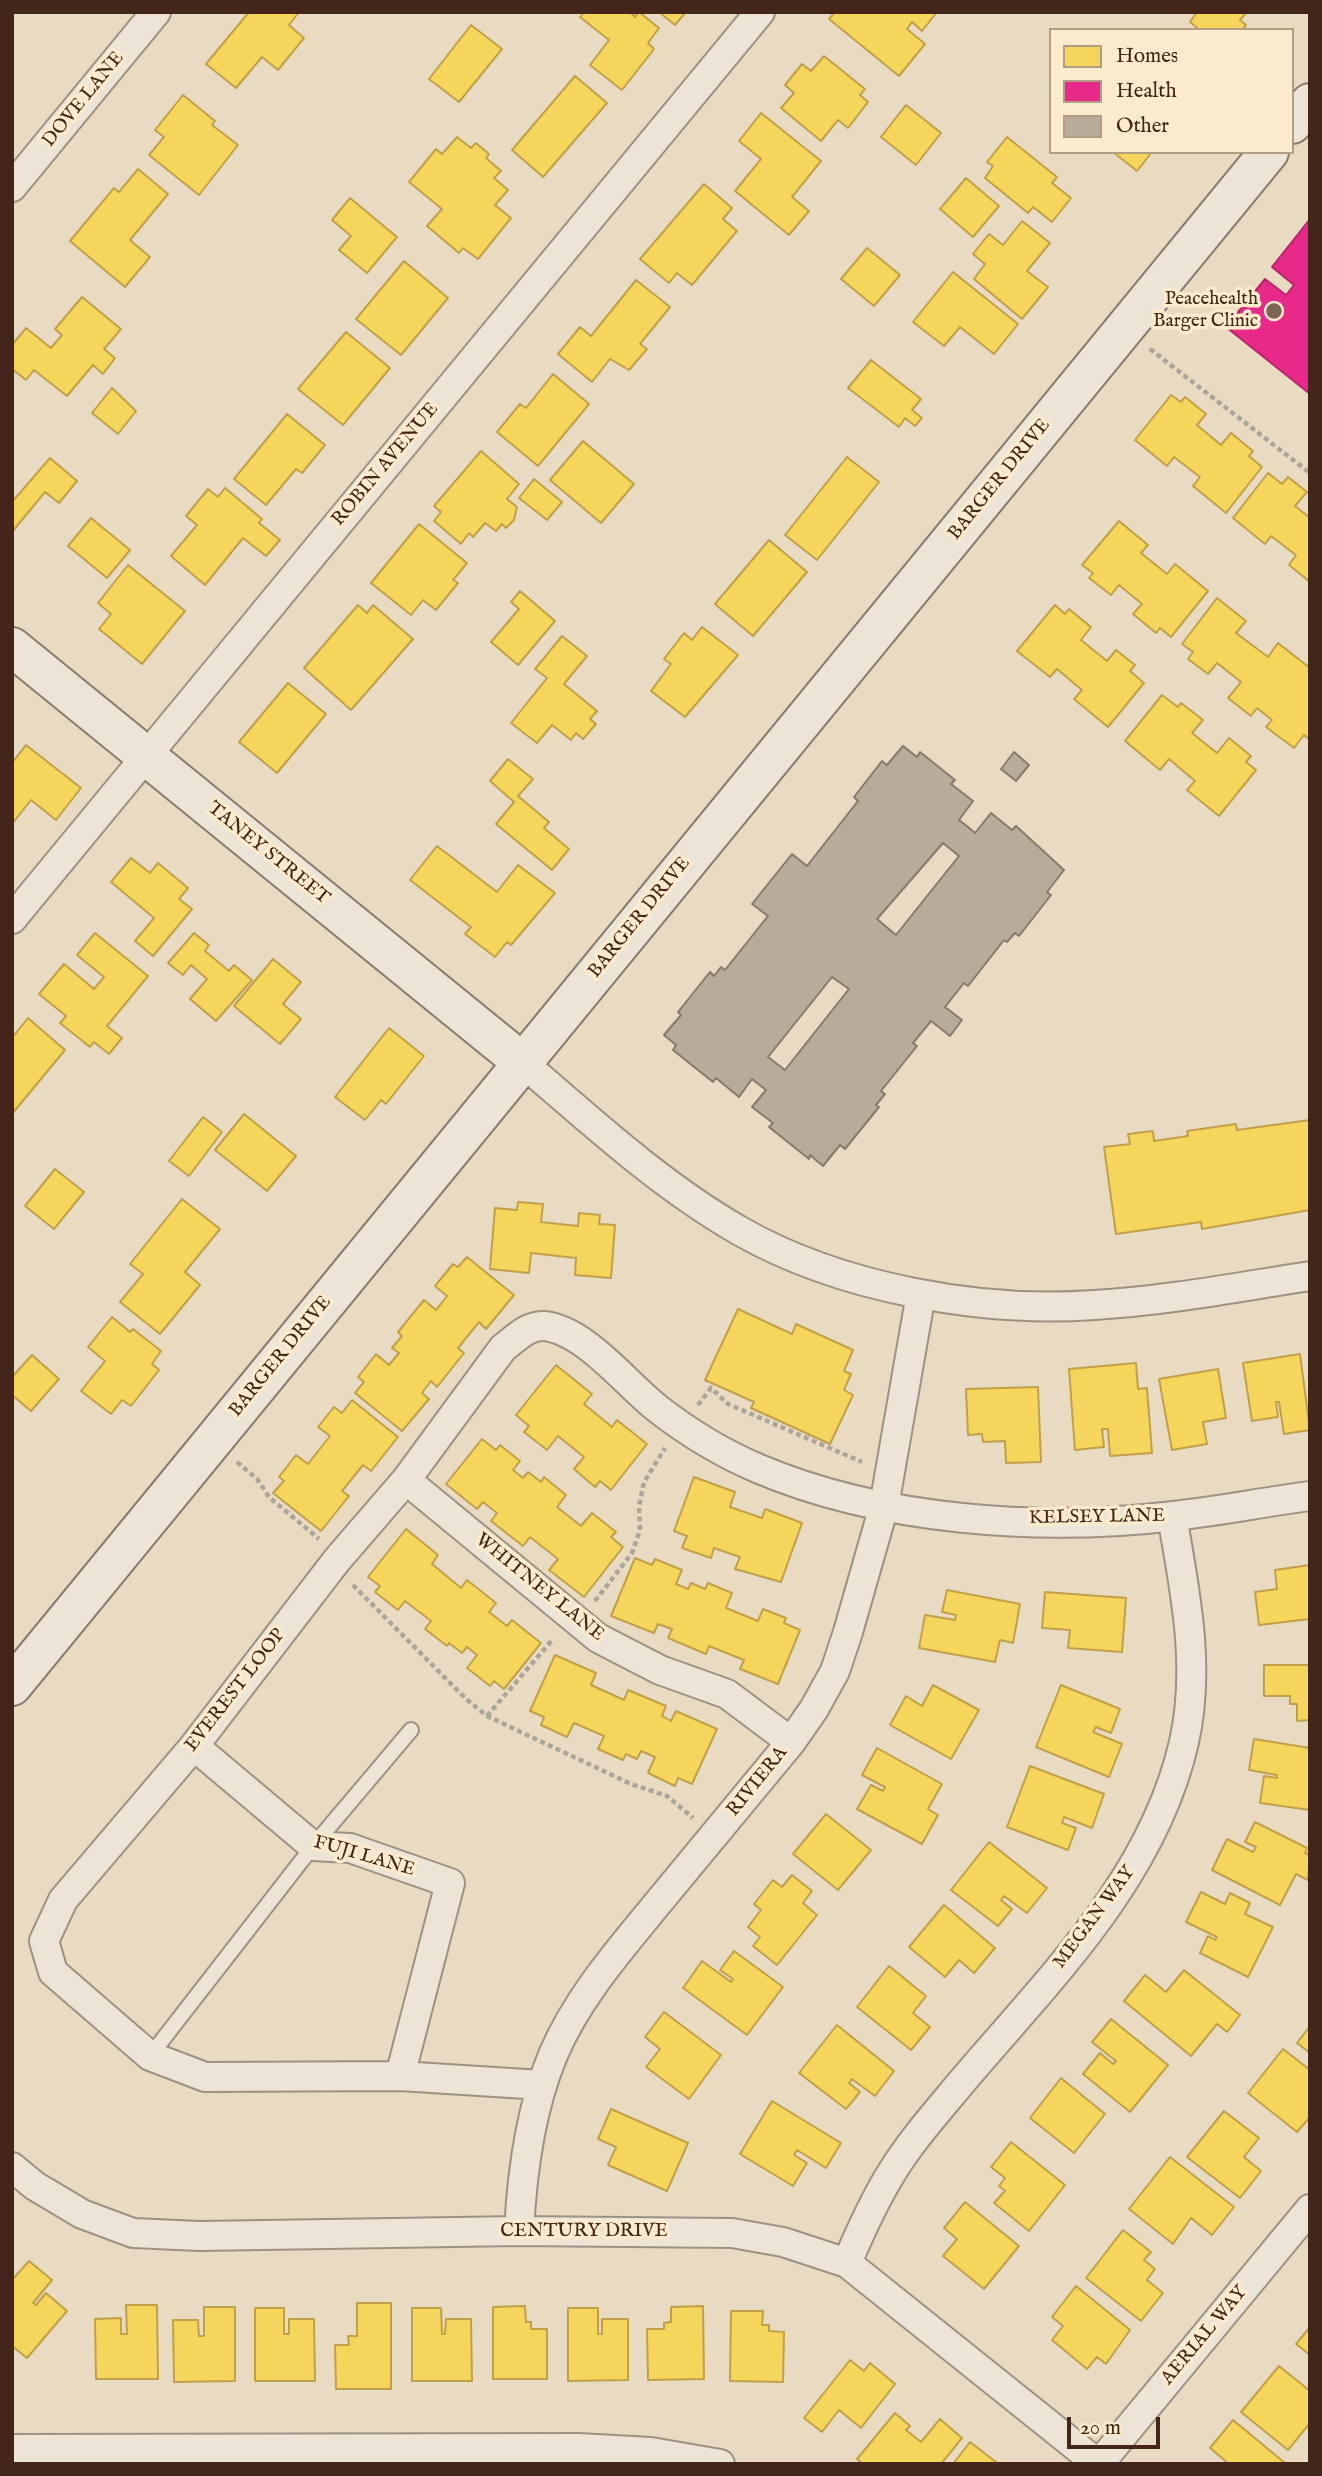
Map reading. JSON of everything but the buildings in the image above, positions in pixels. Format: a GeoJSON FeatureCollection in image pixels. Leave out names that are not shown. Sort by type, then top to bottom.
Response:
{"type":"FeatureCollection","features":[{"type":"Feature","properties":{"kind":"main road"},"geometry":{"type":"LineString","coordinates":[[1294,122],[1310,103]]}},
{"type":"Feature","properties":{"kind":"main road","name":"BARGER DRIVE"},"geometry":{"type":"LineString","coordinates":[[12,1686],[1267,154]]}},
{"type":"Feature","properties":{"kind":"main road","name":"TANEY STREET"},"geometry":{"type":"LineString","coordinates":[[12,647],[522,1062]]}},
{"type":"Feature","properties":{"kind":"street","name":"DOVE LANE"},"geometry":{"type":"LineString","coordinates":[[12,187],[156,12]]}},
{"type":"Feature","properties":{"kind":"street","name":"ROBIN AVENUE"},"geometry":{"type":"LineString","coordinates":[[12,919],[761,12]]}},
{"type":"Feature","properties":{"kind":"street"},"geometry":{"type":"LineString","coordinates":[[522,1062],[629,1154],[741,1232],[800,1259],[863,1280],[921,1294],[1019,1305],[1093,1306],[1310,1276]]}},
{"type":"Feature","properties":{"kind":"street","name":"RIVIERA"},"geometry":{"type":"LineString","coordinates":[[519,2231],[522,2175],[542,2085],[554,2053],[582,2002],[618,1952],[791,1742],[814,1709],[835,1671],[884,1506],[921,1294]]}},
{"type":"Feature","properties":{"kind":"street","name":"EVEREST LOOP"},"geometry":{"type":"LineString","coordinates":[[542,2085],[400,2076],[205,2077],[150,2056],[53,1972],[44,1941],[63,1900],[194,1746],[337,1560],[406,1480],[503,1348],[522,1332],[541,1326],[563,1330],[581,1341],[657,1409],[709,1445],[758,1468],[820,1491],[884,1506]]}},
{"type":"Feature","properties":{"kind":"street","name":"WHITNEY LANE"},"geometry":{"type":"LineString","coordinates":[[406,1480],[575,1620],[633,1658],[727,1694],[791,1742]]}},
{"type":"Feature","properties":{"kind":"street","name":"KELSEY LANE"},"geometry":{"type":"LineString","coordinates":[[884,1506],[977,1519],[1070,1521],[1172,1516],[1310,1496]]}},
{"type":"Feature","properties":{"kind":"street","name":"MEGAN WAY"},"geometry":{"type":"LineString","coordinates":[[847,2263],[892,2172],[927,2123],[1098,1920],[1138,1861],[1164,1805],[1184,1742],[1192,1672],[1188,1605],[1172,1516]]}},
{"type":"Feature","properties":{"kind":"street","name":"FUJI LANE"},"geometry":{"type":"LineString","coordinates":[[194,1746],[313,1846],[350,1849],[450,1883],[400,2076]]}},
{"type":"Feature","properties":{"kind":"street","name":"CENTURY DRIVE"},"geometry":{"type":"LineString","coordinates":[[12,2167],[35,2186],[82,2214],[133,2233],[199,2236],[519,2231],[732,2233],[783,2242],[847,2263],[1099,2464]]}},
{"type":"Feature","properties":{"kind":"street","name":"AERIAL WAY"},"geometry":{"type":"LineString","coordinates":[[1099,2464],[1310,2209]]}},
{"type":"Feature","properties":{"kind":"street"},"geometry":{"type":"LineString","coordinates":[[12,2449],[578,2448],[651,2452],[720,2464]]}},
{"type":"Feature","properties":{"kind":"lane"},"geometry":{"type":"LineString","coordinates":[[150,2056],[313,1846],[411,1730]]}},
{"type":"Feature","properties":{"kind":"path"},"geometry":{"type":"LineString","coordinates":[[1123,330],[1310,473]]}},
{"type":"Feature","properties":{"kind":"path"},"geometry":{"type":"LineString","coordinates":[[487,1716],[556,1635],[588,1610],[632,1553],[640,1530],[639,1506],[644,1482],[653,1464],[711,1388],[728,1404],[864,1462],[856,1499]]}},
{"type":"Feature","properties":{"kind":"path"},"geometry":{"type":"LineString","coordinates":[[213,1441],[257,1479],[269,1497],[324,1544],[337,1560],[345,1577],[466,1699],[487,1716],[631,1784],[667,1796],[714,1835]]}},
{"type":"Feature","properties":{"kind":"place","name":"Peacehealth Barger Clinic"},"geometry":{"type":"Point","coordinates":[1274,311]}}]}
